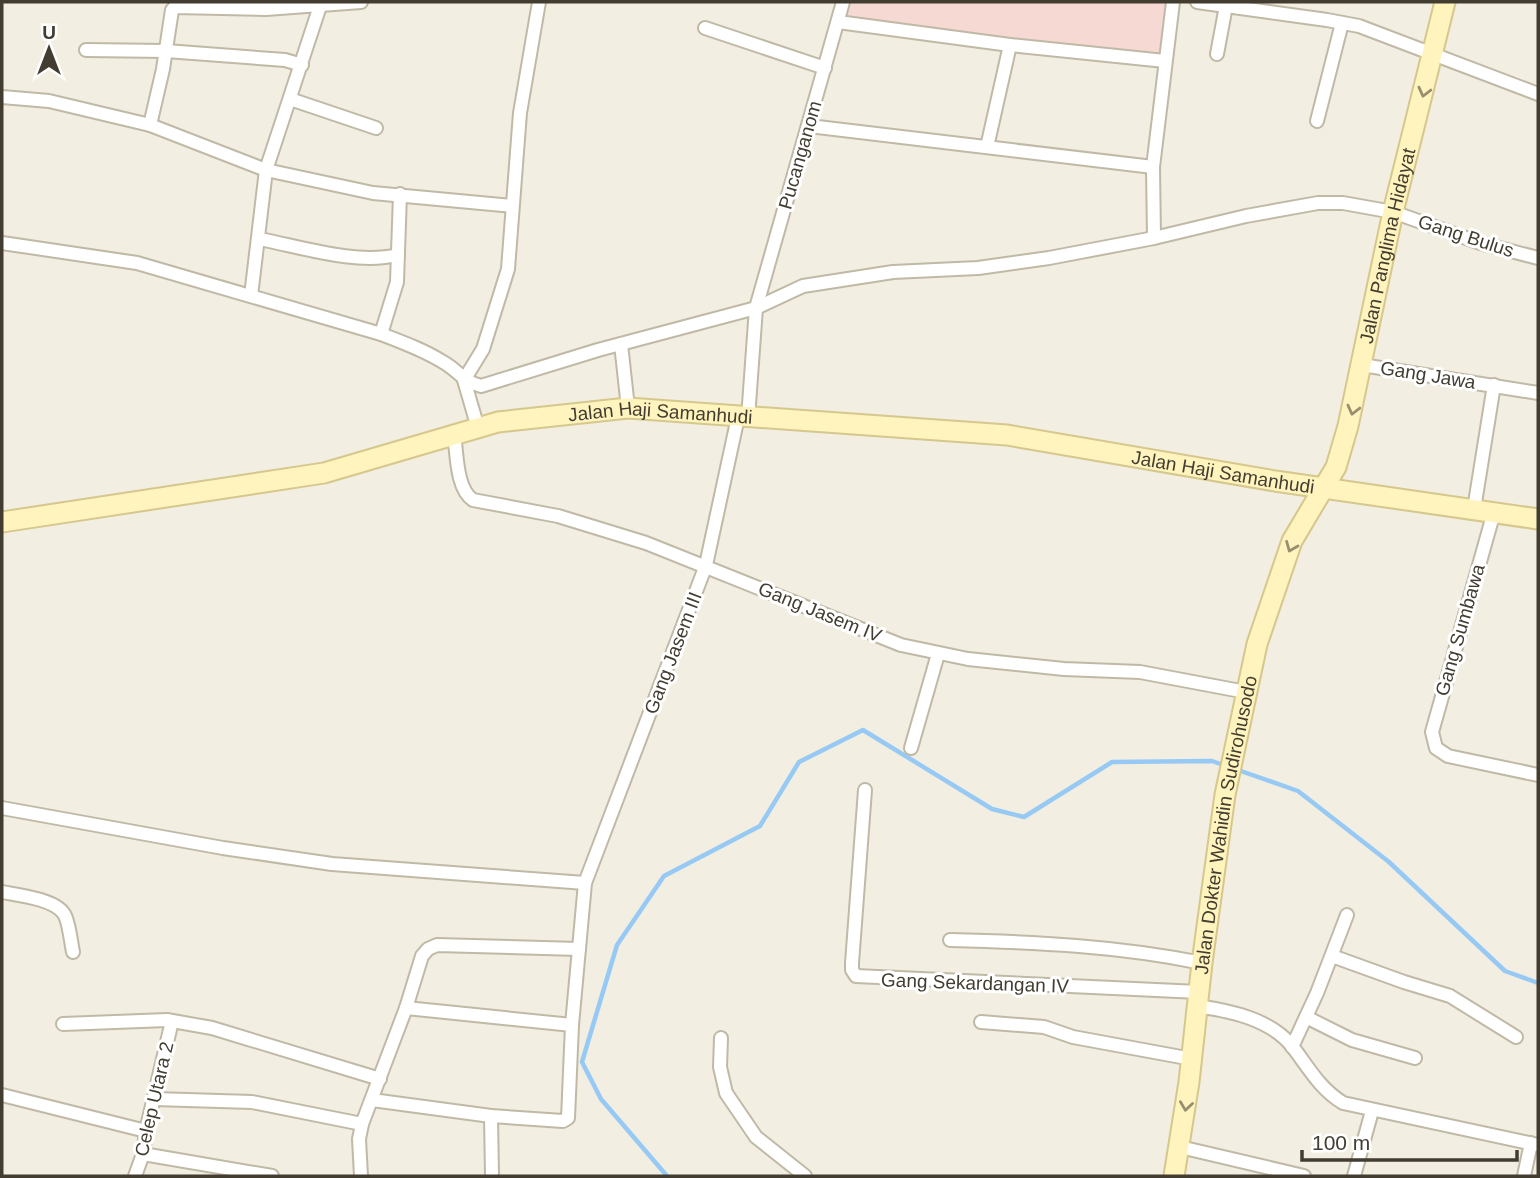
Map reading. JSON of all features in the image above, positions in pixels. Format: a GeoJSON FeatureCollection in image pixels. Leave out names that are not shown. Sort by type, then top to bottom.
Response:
{"type":"FeatureCollection","features":[{"type":"Feature","properties":{"kind":"street"},"geometry":{"type":"LineString","coordinates":[[150,125],[172,10],[179,6],[266,9],[360,2]]}},
{"type":"Feature","properties":{"kind":"street"},"geometry":{"type":"LineString","coordinates":[[464,380],[483,349],[508,269],[520,113],[539,2]]}},
{"type":"Feature","properties":{"kind":"street","name":"Pucanganom"},"geometry":{"type":"LineString","coordinates":[[743,417],[755,308],[843,2]]}},
{"type":"Feature","properties":{"kind":"street"},"geometry":{"type":"LineString","coordinates":[[1154,238],[1153,167],[1173,2]]}},
{"type":"Feature","properties":{"kind":"street"},"geometry":{"type":"LineString","coordinates":[[1197,2],[1359,26],[1538,94]]}},
{"type":"Feature","properties":{"kind":"street","name":"Jalan Panglima Hidayat"},"geometry":{"type":"LineString","coordinates":[[1324,488],[1336,467],[1354,404],[1393,212],[1445,2]]}},
{"type":"Feature","properties":{"kind":"street"},"geometry":{"type":"LineString","coordinates":[[251,296],[266,170],[320,6]]}},
{"type":"Feature","properties":{"kind":"street"},"geometry":{"type":"LineString","coordinates":[[1217,54],[1226,6]]}},
{"type":"Feature","properties":{"kind":"street"},"geometry":{"type":"LineString","coordinates":[[838,22],[1010,45],[1166,61]]}},
{"type":"Feature","properties":{"kind":"street"},"geometry":{"type":"LineString","coordinates":[[1317,121],[1342,23]]}},
{"type":"Feature","properties":{"kind":"street"},"geometry":{"type":"LineString","coordinates":[[705,28],[825,68]]}},
{"type":"Feature","properties":{"kind":"street"},"geometry":{"type":"LineString","coordinates":[[987,148],[1010,45]]}},
{"type":"Feature","properties":{"kind":"street"},"geometry":{"type":"LineString","coordinates":[[86,50],[166,51],[285,60],[302,65]]}},
{"type":"Feature","properties":{"kind":"street"},"geometry":{"type":"LineString","coordinates":[[2,97],[49,102],[150,125],[266,170],[373,192],[512,206]]}},
{"type":"Feature","properties":{"kind":"street"},"geometry":{"type":"LineString","coordinates":[[290,99],[376,128]]}},
{"type":"Feature","properties":{"kind":"street"},"geometry":{"type":"LineString","coordinates":[[809,126],[1153,167]]}},
{"type":"Feature","properties":{"kind":"street"},"geometry":{"type":"LineString","coordinates":[[381,334],[397,282],[400,194]]}},
{"type":"Feature","properties":{"kind":"street","name":"Gang Bulus"},"geometry":{"type":"LineString","coordinates":[[464,380],[485,386],[621,344],[755,308],[803,286],[883,273],[978,268],[1049,258],[1318,203],[1343,202],[1393,212],[1480,243],[1538,258]]}},
{"type":"Feature","properties":{"kind":"street"},"geometry":{"type":"LineString","coordinates":[[259,239],[363,259],[398,256]]}},
{"type":"Feature","properties":{"kind":"street"},"geometry":{"type":"LineString","coordinates":[[2,243],[137,262],[381,334],[446,363],[464,380],[478,428]]}},
{"type":"Feature","properties":{"kind":"street"},"geometry":{"type":"LineString","coordinates":[[621,344],[628,408]]}},
{"type":"Feature","properties":{"kind":"street","name":"Gang Jawa"},"geometry":{"type":"LineString","coordinates":[[1362,365],[1538,393]]}},
{"type":"Feature","properties":{"kind":"street","name":"Gang Jawa"},"geometry":{"type":"LineString","coordinates":[[1484,511],[1494,386]]}},
{"type":"Feature","properties":{"kind":"street","name":"Jalan Haji Samanhudi"},"geometry":{"type":"LineString","coordinates":[[2,522],[324,473],[498,422],[628,408],[1007,435],[1324,488],[1538,519]]}},
{"type":"Feature","properties":{"kind":"street","name":"Gang Jasem III"},"geometry":{"type":"LineString","coordinates":[[491,1116],[562,1121],[568,1118],[572,1025],[585,883],[706,565],[743,417]]}},
{"type":"Feature","properties":{"kind":"street","name":"Gang Jasem IV"},"geometry":{"type":"LineString","coordinates":[[454,434],[462,483],[466,495],[473,500],[558,516],[646,543],[901,645],[938,654],[1064,669],[1140,672],[1246,692]]}},
{"type":"Feature","properties":{"kind":"street","name":"Jalan Dokter Wahidin Sudirohusodo"},"geometry":{"type":"LineString","coordinates":[[1174,1176],[1192,1059],[1225,795],[1246,692],[1257,644],[1292,541],[1324,488]]}},
{"type":"Feature","properties":{"kind":"street","name":"Gang Sumbawa"},"geometry":{"type":"LineString","coordinates":[[1484,511],[1432,732],[1436,748],[1448,756],[1538,775]]}},
{"type":"Feature","properties":{"kind":"street"},"geometry":{"type":"LineString","coordinates":[[911,748],[938,654]]}},
{"type":"Feature","properties":{"kind":"street","name":"Gang Sekardangan IV"},"geometry":{"type":"LineString","coordinates":[[865,790],[852,963],[856,976],[1198,999]]}},
{"type":"Feature","properties":{"kind":"street"},"geometry":{"type":"LineString","coordinates":[[2,808],[223,848],[332,864],[585,883]]}},
{"type":"Feature","properties":{"kind":"street"},"geometry":{"type":"LineString","coordinates":[[2,892],[34,898],[53,905],[64,914],[73,952]]}},
{"type":"Feature","properties":{"kind":"street"},"geometry":{"type":"LineString","coordinates":[[1292,1046],[1347,915]]}},
{"type":"Feature","properties":{"kind":"street"},"geometry":{"type":"LineString","coordinates":[[950,940],[1024,942],[1141,951],[1202,963]]}},
{"type":"Feature","properties":{"kind":"street"},"geometry":{"type":"LineString","coordinates":[[361,1176],[359,1139],[362,1124],[406,1008],[422,956],[428,949],[437,944],[579,949]]}},
{"type":"Feature","properties":{"kind":"street"},"geometry":{"type":"LineString","coordinates":[[1332,956],[1450,996],[1517,1037]]}},
{"type":"Feature","properties":{"kind":"street"},"geometry":{"type":"LineString","coordinates":[[1198,999],[1216,1009],[1267,1024],[1292,1046],[1311,1074],[1330,1095],[1343,1103],[1535,1144],[1524,1176]]}},
{"type":"Feature","properties":{"kind":"street"},"geometry":{"type":"LineString","coordinates":[[406,1008],[572,1025]]}},
{"type":"Feature","properties":{"kind":"street"},"geometry":{"type":"LineString","coordinates":[[1306,1017],[1352,1040],[1415,1058]]}},
{"type":"Feature","properties":{"kind":"street"},"geometry":{"type":"LineString","coordinates":[[64,1024],[172,1021],[212,1028],[380,1079]]}},
{"type":"Feature","properties":{"kind":"street","name":"Celep Utara 2"},"geometry":{"type":"LineString","coordinates":[[135,1176],[143,1154],[172,1021]]}},
{"type":"Feature","properties":{"kind":"street"},"geometry":{"type":"LineString","coordinates":[[981,1022],[1044,1027],[1073,1037],[1192,1059]]}},
{"type":"Feature","properties":{"kind":"street"},"geometry":{"type":"LineString","coordinates":[[721,1038],[720,1068],[726,1093],[756,1137],[805,1176]]}},
{"type":"Feature","properties":{"kind":"street"},"geometry":{"type":"LineString","coordinates":[[2,1095],[146,1131]]}},
{"type":"Feature","properties":{"kind":"street"},"geometry":{"type":"LineString","coordinates":[[154,1099],[252,1102],[362,1124]]}},
{"type":"Feature","properties":{"kind":"street"},"geometry":{"type":"LineString","coordinates":[[372,1100],[491,1116],[492,1176]]}},
{"type":"Feature","properties":{"kind":"street"},"geometry":{"type":"LineString","coordinates":[[1354,1176],[1372,1111]]}},
{"type":"Feature","properties":{"kind":"street"},"geometry":{"type":"LineString","coordinates":[[1180,1147],[1304,1176]]}},
{"type":"Feature","properties":{"kind":"street"},"geometry":{"type":"LineString","coordinates":[[143,1154],[272,1176]]}},
{"type":"Feature","properties":{"kind":"shaded area"},"geometry":{"type":"Polygon","coordinates":[[[846,2],[1166,2],[1160,57],[841,19],[846,2]]]}},
{"type":"Feature","properties":{"kind":"waterway"},"geometry":{"type":"LineString","coordinates":[[667,1176],[601,1099],[582,1062],[617,945],[664,876],[760,826],[799,762],[863,730],[992,809],[1024,817],[1112,762],[1212,761],[1226,766]]}},
{"type":"Feature","properties":{"kind":"waterway"},"geometry":{"type":"LineString","coordinates":[[1235,769],[1298,791],[1389,862],[1505,971],[1538,983]]}}]}
